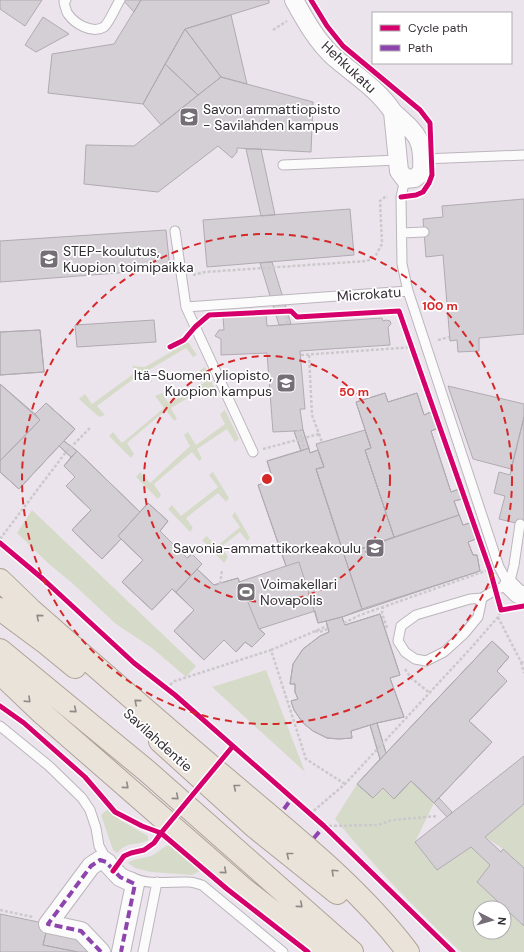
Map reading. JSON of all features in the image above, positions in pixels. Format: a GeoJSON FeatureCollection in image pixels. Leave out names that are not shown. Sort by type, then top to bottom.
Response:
{"type":"FeatureCollection","features":[{"type":"Feature","properties":{"kind":"main road"},"geometry":{"type":"LineString","coordinates":[[0,580],[31,610],[107,676],[232,784],[291,832],[345,882],[392,931],[408,952]]}},
{"type":"Feature","properties":{"kind":"main road","name":"Savilahdentie"},"geometry":{"type":"LineString","coordinates":[[0,609],[72,665],[163,744],[256,828],[359,912],[404,952]]}},
{"type":"Feature","properties":{"kind":"main road"},"geometry":{"type":"LineString","coordinates":[[0,650],[147,771],[352,952]]}},
{"type":"Feature","properties":{"kind":"main road"},"geometry":{"type":"LineString","coordinates":[[0,673],[42,714],[245,890],[325,952]]}},
{"type":"Feature","properties":{"kind":"street","name":"Hehkukatu"},"geometry":{"type":"LineString","coordinates":[[294,0],[311,29],[334,57],[370,85],[393,112],[415,132],[422,148],[423,159]]}},
{"type":"Feature","properties":{"kind":"street"},"geometry":{"type":"LineString","coordinates":[[393,112],[399,171],[405,179],[414,178],[422,172],[423,159]]}},
{"type":"Feature","properties":{"kind":"street","name":"Microkatu"},"geometry":{"type":"LineString","coordinates":[[502,587],[524,595]]}},
{"type":"Feature","properties":{"kind":"street"},"geometry":{"type":"LineString","coordinates":[[101,952],[81,931],[48,924],[91,866],[100,860],[106,862],[120,877],[135,884],[121,952]]}},
{"type":"Feature","properties":{"kind":"lane"},"geometry":{"type":"LineString","coordinates":[[66,0],[64,2],[67,13],[73,20],[87,28],[95,30],[104,26],[120,0]]}},
{"type":"Feature","properties":{"kind":"lane"},"geometry":{"type":"LineString","coordinates":[[423,159],[524,155]]}},
{"type":"Feature","properties":{"kind":"lane"},"geometry":{"type":"LineString","coordinates":[[283,165],[398,160]]}},
{"type":"Feature","properties":{"kind":"lane"},"geometry":{"type":"LineString","coordinates":[[405,179],[401,197],[402,264],[408,291]]}},
{"type":"Feature","properties":{"kind":"lane"},"geometry":{"type":"LineString","coordinates":[[175,231],[186,307],[253,452]]}},
{"type":"Feature","properties":{"kind":"lane"},"geometry":{"type":"LineString","coordinates":[[402,233],[424,232]]}},
{"type":"Feature","properties":{"kind":"lane","name":"Microkatu"},"geometry":{"type":"LineString","coordinates":[[186,307],[408,291],[499,567],[502,587]]}},
{"type":"Feature","properties":{"kind":"lane"},"geometry":{"type":"LineString","coordinates":[[482,598],[478,617],[464,634],[444,652],[426,660],[415,659],[405,652],[398,640],[401,626],[416,615],[470,599],[482,598],[502,587],[514,565],[520,524]]}},
{"type":"Feature","properties":{"kind":"lane"},"geometry":{"type":"LineString","coordinates":[[0,726],[49,766],[82,798],[90,810],[96,828],[99,846],[104,855],[135,879],[157,882],[190,882],[202,885],[283,952]]}},
{"type":"Feature","properties":{"kind":"lane"},"geometry":{"type":"LineString","coordinates":[[142,952],[157,882]]}},
{"type":"Feature","properties":{"kind":"path"},"geometry":{"type":"LineString","coordinates":[[182,278],[205,272],[367,261],[376,255],[382,244],[380,201],[385,197],[401,197]]}},
{"type":"Feature","properties":{"kind":"path"},"geometry":{"type":"LineString","coordinates":[[286,311],[287,325]]}},
{"type":"Feature","properties":{"kind":"path"},"geometry":{"type":"LineString","coordinates":[[409,340],[414,355]]}},
{"type":"Feature","properties":{"kind":"path"},"geometry":{"type":"LineString","coordinates":[[300,355],[412,347]]}},
{"type":"Feature","properties":{"kind":"path"},"geometry":{"type":"LineString","coordinates":[[309,355],[312,415],[322,442]]}},
{"type":"Feature","properties":{"kind":"path"},"geometry":{"type":"LineString","coordinates":[[0,539],[66,452],[91,427]]}},
{"type":"Feature","properties":{"kind":"path"},"geometry":{"type":"LineString","coordinates":[[298,430],[305,449]]}},
{"type":"Feature","properties":{"kind":"path"},"geometry":{"type":"LineString","coordinates":[[253,452],[319,434]]}},
{"type":"Feature","properties":{"kind":"path"},"geometry":{"type":"LineString","coordinates":[[317,820],[345,784],[416,709],[498,617],[501,610],[502,587],[487,563]]}},
{"type":"Feature","properties":{"kind":"path"},"geometry":{"type":"LineString","coordinates":[[220,584],[222,570]]}},
{"type":"Feature","properties":{"kind":"path"},"geometry":{"type":"LineString","coordinates":[[344,623],[360,615],[490,570]]}},
{"type":"Feature","properties":{"kind":"path"},"geometry":{"type":"LineString","coordinates":[[383,607],[382,614],[388,628]]}},
{"type":"Feature","properties":{"kind":"path"},"geometry":{"type":"LineString","coordinates":[[501,610],[509,609]]}},
{"type":"Feature","properties":{"kind":"path"},"geometry":{"type":"LineString","coordinates":[[498,617],[522,662],[524,673]]}},
{"type":"Feature","properties":{"kind":"path"},"geometry":{"type":"LineString","coordinates":[[160,684],[168,690],[175,681],[271,650],[314,631],[328,628]]}},
{"type":"Feature","properties":{"kind":"path"},"geometry":{"type":"LineString","coordinates":[[271,650],[306,759],[345,784]]}},
{"type":"Feature","properties":{"kind":"path"},"geometry":{"type":"LineString","coordinates":[[306,810],[329,831]]}},
{"type":"Feature","properties":{"kind":"path"},"geometry":{"type":"LineString","coordinates":[[317,820],[378,825],[392,820],[438,816]]}},
{"type":"Feature","properties":{"kind":"path"},"geometry":{"type":"LineString","coordinates":[[0,910],[50,921]]}},
{"type":"Feature","properties":{"kind":"green space"},"geometry":{"type":"Polygon","coordinates":[[[188,342],[197,355],[193,357],[186,348],[147,371],[152,381],[150,383],[143,372],[97,406],[105,415],[99,417],[79,399],[85,394],[92,404],[136,372],[132,366],[145,367],[188,342]]]}},
{"type":"Feature","properties":{"kind":"green space"},"geometry":{"type":"Polygon","coordinates":[[[205,367],[218,396],[213,399],[206,387],[171,408],[177,419],[174,421],[166,410],[127,443],[134,454],[131,458],[109,436],[113,432],[122,443],[164,408],[155,396],[162,393],[169,404],[205,382],[199,371],[205,367]]]}},
{"type":"Feature","properties":{"kind":"green space"},"geometry":{"type":"Polygon","coordinates":[[[225,410],[239,439],[235,442],[227,429],[197,449],[202,459],[199,461],[192,452],[154,484],[161,495],[158,499],[136,477],[140,472],[150,483],[190,446],[184,435],[188,432],[196,445],[225,424],[220,414],[225,410]]]}},
{"type":"Feature","properties":{"kind":"green space"},"geometry":{"type":"Polygon","coordinates":[[[213,472],[229,498],[226,502],[218,493],[186,518],[193,528],[190,532],[168,509],[172,505],[181,516],[218,487],[209,475],[213,472]]]}},
{"type":"Feature","properties":{"kind":"green space"},"geometry":{"type":"Polygon","coordinates":[[[32,510],[196,666],[186,677],[152,648],[116,624],[17,533],[32,510]]]}},
{"type":"Feature","properties":{"kind":"green space"},"geometry":{"type":"Polygon","coordinates":[[[235,512],[250,538],[247,541],[240,532],[221,547],[228,557],[224,563],[202,540],[207,536],[216,547],[240,527],[232,516],[235,512]]]}},
{"type":"Feature","properties":{"kind":"green space"},"geometry":{"type":"Polygon","coordinates":[[[266,670],[305,772],[212,687],[266,670]]]}},
{"type":"Feature","properties":{"kind":"green space"},"geometry":{"type":"Polygon","coordinates":[[[411,781],[434,803],[415,842],[437,870],[471,847],[490,865],[477,882],[496,900],[472,900],[472,940],[512,940],[512,915],[524,926],[524,952],[461,952],[396,887],[335,819],[357,784],[373,798],[383,788],[394,798],[411,781]]]}},
{"type":"Feature","properties":{"kind":"green space"},"geometry":{"type":"Polygon","coordinates":[[[524,804],[524,868],[503,849],[485,837],[524,804]]]}},
{"type":"Feature","properties":{"kind":"green space"},"geometry":{"type":"Polygon","coordinates":[[[108,809],[120,820],[148,836],[148,840],[125,846],[117,853],[113,850],[101,815],[108,809]]]}},
{"type":"Feature","properties":{"kind":"green space"},"geometry":{"type":"Polygon","coordinates":[[[169,845],[200,871],[192,875],[151,872],[135,868],[128,863],[153,855],[169,845]]]}},
{"type":"Feature","properties":{"kind":"building"},"geometry":{"type":"Polygon","coordinates":[[[0,0],[42,0],[25,26],[0,9],[0,0]]]}},
{"type":"Feature","properties":{"kind":"building"},"geometry":{"type":"Polygon","coordinates":[[[123,0],[141,0],[134,12],[123,0]]]}},
{"type":"Feature","properties":{"kind":"building"},"geometry":{"type":"Polygon","coordinates":[[[141,0],[269,0],[269,3],[185,29],[143,104],[48,93],[52,54],[114,44],[141,0]]]}},
{"type":"Feature","properties":{"kind":"building"},"geometry":{"type":"Polygon","coordinates":[[[231,15],[247,84],[221,77],[185,29],[231,15]]]}},
{"type":"Feature","properties":{"kind":"building"},"geometry":{"type":"Polygon","coordinates":[[[43,17],[69,34],[36,52],[25,45],[43,17]]]}},
{"type":"Feature","properties":{"kind":"building"},"geometry":{"type":"Polygon","coordinates":[[[185,29],[221,77],[198,95],[165,64],[185,29]]]}},
{"type":"Feature","properties":{"kind":"building"},"geometry":{"type":"Polygon","coordinates":[[[165,64],[198,95],[161,125],[143,104],[165,64]]]}},
{"type":"Feature","properties":{"kind":"building"},"geometry":{"type":"Polygon","coordinates":[[[221,77],[313,102],[311,152],[237,148],[237,152],[232,158],[218,146],[158,192],[84,184],[86,145],[134,146],[221,77]]]}},
{"type":"Feature","properties":{"kind":"building"},"geometry":{"type":"Polygon","coordinates":[[[246,149],[261,149],[275,215],[261,216],[246,149]]]}},
{"type":"Feature","properties":{"kind":"building"},"geometry":{"type":"Polygon","coordinates":[[[524,199],[524,334],[479,338],[479,351],[458,352],[457,340],[450,341],[443,255],[426,257],[423,219],[443,217],[442,206],[524,199]]]}},
{"type":"Feature","properties":{"kind":"building"},"geometry":{"type":"Polygon","coordinates":[[[350,209],[354,255],[207,267],[203,220],[350,209]]]}},
{"type":"Feature","properties":{"kind":"building"},"geometry":{"type":"Polygon","coordinates":[[[166,230],[170,269],[0,282],[0,241],[166,230]]]}},
{"type":"Feature","properties":{"kind":"building"},"geometry":{"type":"Polygon","coordinates":[[[272,262],[291,324],[279,325],[260,263],[272,262]]]}},
{"type":"Feature","properties":{"kind":"building"},"geometry":{"type":"Polygon","coordinates":[[[266,314],[267,326],[382,318],[383,321],[390,321],[391,324],[388,327],[390,345],[300,351],[305,409],[300,409],[303,430],[310,453],[318,450],[324,467],[316,469],[344,555],[394,537],[365,450],[371,448],[356,402],[385,393],[388,402],[417,393],[424,415],[433,411],[439,428],[431,431],[451,492],[459,489],[462,499],[454,501],[463,525],[470,523],[476,539],[468,542],[473,555],[477,555],[480,571],[342,617],[345,625],[380,614],[400,675],[390,678],[404,717],[377,723],[386,753],[492,641],[509,657],[497,671],[507,681],[469,721],[492,742],[434,803],[411,781],[394,799],[383,788],[373,798],[357,784],[380,759],[370,725],[351,731],[352,738],[327,738],[313,731],[303,723],[294,710],[291,701],[298,699],[295,692],[295,684],[290,684],[293,664],[303,649],[320,636],[329,632],[326,621],[318,623],[315,611],[259,629],[265,634],[252,647],[245,642],[236,652],[224,640],[204,660],[174,631],[194,610],[172,589],[152,610],[122,582],[143,560],[121,539],[102,559],[72,530],[91,510],[66,486],[75,477],[64,466],[71,457],[59,446],[19,489],[0,472],[0,384],[35,414],[46,403],[75,429],[64,441],[77,451],[140,512],[148,503],[168,521],[160,531],[187,558],[192,554],[202,564],[197,569],[214,585],[238,578],[239,582],[286,566],[258,485],[273,480],[267,461],[301,451],[294,431],[273,432],[267,353],[221,355],[221,339],[215,336],[219,330],[224,330],[223,317],[266,314]]]}},
{"type":"Feature","properties":{"kind":"building"},"geometry":{"type":"Polygon","coordinates":[[[154,320],[156,342],[77,347],[75,325],[154,320]]]}},
{"type":"Feature","properties":{"kind":"building"},"geometry":{"type":"Polygon","coordinates":[[[40,330],[44,372],[0,375],[0,332],[40,330]]]}},
{"type":"Feature","properties":{"kind":"building"},"geometry":{"type":"Polygon","coordinates":[[[40,330],[44,372],[0,375],[0,332],[40,330]]]}},
{"type":"Feature","properties":{"kind":"building"},"geometry":{"type":"Polygon","coordinates":[[[0,384],[40,420],[0,461],[0,384]]]}},
{"type":"Feature","properties":{"kind":"building"},"geometry":{"type":"Polygon","coordinates":[[[448,386],[524,404],[524,417],[511,469],[473,459],[448,386]]]}},
{"type":"Feature","properties":{"kind":"building"},"geometry":{"type":"Polygon","coordinates":[[[385,393],[388,402],[417,393],[424,415],[433,411],[439,428],[431,431],[451,492],[459,489],[462,499],[454,501],[459,515],[394,537],[365,450],[371,448],[356,402],[385,393]]]}},
{"type":"Feature","properties":{"kind":"building"},"geometry":{"type":"Polygon","coordinates":[[[46,403],[75,429],[19,489],[0,472],[0,461],[40,420],[35,414],[46,403]]]}},
{"type":"Feature","properties":{"kind":"building"},"geometry":{"type":"Polygon","coordinates":[[[524,417],[524,525],[499,519],[505,496],[494,493],[499,472],[510,475],[524,417]]]}},
{"type":"Feature","properties":{"kind":"building"},"geometry":{"type":"Polygon","coordinates":[[[303,430],[309,448],[301,451],[294,431],[303,430]]]}},
{"type":"Feature","properties":{"kind":"building"},"geometry":{"type":"Polygon","coordinates":[[[365,430],[371,448],[365,450],[394,537],[344,555],[316,469],[324,467],[316,444],[365,430]]]}},
{"type":"Feature","properties":{"kind":"building"},"geometry":{"type":"Polygon","coordinates":[[[64,441],[77,451],[71,457],[59,446],[64,441]]]}},
{"type":"Feature","properties":{"kind":"building"},"geometry":{"type":"Polygon","coordinates":[[[309,448],[310,453],[318,450],[324,467],[316,469],[362,609],[342,617],[318,623],[299,562],[286,566],[258,485],[273,480],[267,461],[309,448]]]}},
{"type":"Feature","properties":{"kind":"building"},"geometry":{"type":"Polygon","coordinates":[[[77,451],[140,512],[118,536],[121,539],[102,559],[72,530],[91,510],[66,486],[75,477],[64,466],[77,451]]]}},
{"type":"Feature","properties":{"kind":"building"},"geometry":{"type":"Polygon","coordinates":[[[148,503],[168,521],[160,531],[187,558],[192,554],[202,564],[176,592],[172,589],[152,610],[122,582],[143,560],[118,536],[148,503]]]}},
{"type":"Feature","properties":{"kind":"building"},"geometry":{"type":"Polygon","coordinates":[[[459,515],[463,525],[470,523],[476,539],[468,542],[473,555],[477,555],[480,571],[362,609],[344,555],[459,515]]]}},
{"type":"Feature","properties":{"kind":"building"},"geometry":{"type":"Polygon","coordinates":[[[197,569],[214,585],[238,578],[259,629],[265,634],[252,647],[245,642],[236,652],[224,640],[204,660],[174,631],[194,610],[176,592],[197,569]]]}},
{"type":"Feature","properties":{"kind":"building"},"geometry":{"type":"Polygon","coordinates":[[[380,614],[400,675],[390,678],[404,717],[351,731],[352,738],[327,738],[313,731],[303,723],[294,710],[291,701],[298,699],[295,692],[295,684],[290,684],[293,664],[303,649],[320,636],[329,632],[326,621],[342,617],[345,625],[380,614]]]}},
{"type":"Feature","properties":{"kind":"building"},"geometry":{"type":"Polygon","coordinates":[[[492,641],[509,657],[497,671],[507,681],[469,721],[492,742],[434,803],[411,781],[394,799],[383,788],[373,798],[357,784],[492,641]]]}},
{"type":"Feature","properties":{"kind":"building"},"geometry":{"type":"Polygon","coordinates":[[[377,723],[386,753],[380,759],[370,725],[377,723]]]}},
{"type":"Feature","properties":{"kind":"building"},"geometry":{"type":"Polygon","coordinates":[[[524,756],[524,804],[485,837],[501,852],[503,849],[524,868],[524,926],[512,915],[512,900],[496,900],[477,882],[490,865],[471,847],[437,870],[415,842],[524,756]]]}},
{"type":"Feature","properties":{"kind":"building"},"geometry":{"type":"Polygon","coordinates":[[[439,798],[452,812],[447,817],[434,803],[439,798]]]}},
{"type":"Feature","properties":{"kind":"building"},"geometry":{"type":"Polygon","coordinates":[[[0,914],[48,924],[43,945],[78,952],[0,952],[0,914]]]}},
{"type":"Feature","properties":{"kind":"building"},"geometry":{"type":"Polygon","coordinates":[[[48,924],[101,952],[78,952],[43,945],[48,924]]]}},
{"type":"Feature","properties":{"kind":"marked path"},"geometry":{"type":"LineString","coordinates":[[284,809],[292,798]]}},
{"type":"Feature","properties":{"kind":"marked path"},"geometry":{"type":"LineString","coordinates":[[314,838],[324,826]]}},
{"type":"Feature","properties":{"kind":"marked path"},"geometry":{"type":"LineString","coordinates":[[101,952],[81,931],[48,924],[91,866],[100,860],[106,862],[120,877],[135,884],[121,952]]}},
{"type":"Feature","properties":{"kind":"cycle path"},"geometry":{"type":"LineString","coordinates":[[311,0],[327,26],[343,46],[420,110],[430,123],[432,175],[429,183],[423,192],[416,195],[401,197]]}},
{"type":"Feature","properties":{"kind":"cycle path"},"geometry":{"type":"LineString","coordinates":[[170,347],[184,340],[195,327],[209,315],[291,311],[297,317],[399,311],[490,570],[501,610],[524,606]]}},
{"type":"Feature","properties":{"kind":"cycle path"},"geometry":{"type":"LineString","coordinates":[[0,543],[43,579],[134,663],[175,695],[324,826],[453,952]]}},
{"type":"Feature","properties":{"kind":"cycle path"},"geometry":{"type":"LineString","coordinates":[[0,706],[24,723],[85,777],[115,812],[142,826],[161,833],[233,746]]}},
{"type":"Feature","properties":{"kind":"cycle path"},"geometry":{"type":"LineString","coordinates":[[113,871],[124,856],[144,850],[154,843],[161,833],[227,889],[308,952]]}},
{"type":"Feature","properties":{"kind":"place","name":"Savon ammattiopisto - Savilahden kampus"},"geometry":{"type":"Point","coordinates":[189,117]}},
{"type":"Feature","properties":{"kind":"place","name":"STEP-koulutus, Kuopion toimipaikka"},"geometry":{"type":"Point","coordinates":[49,259]}},
{"type":"Feature","properties":{"kind":"place","name":"Itä-Suomen yliopisto, Kuopion kampus"},"geometry":{"type":"Point","coordinates":[286,383]}},
{"type":"Feature","properties":{"kind":"place","name":"Savonia-ammattikorkeakoulu"},"geometry":{"type":"Point","coordinates":[375,548]}},
{"type":"Feature","properties":{"kind":"place","name":"Voimakellari Novapolis"},"geometry":{"type":"Point","coordinates":[246,592]}}]}
